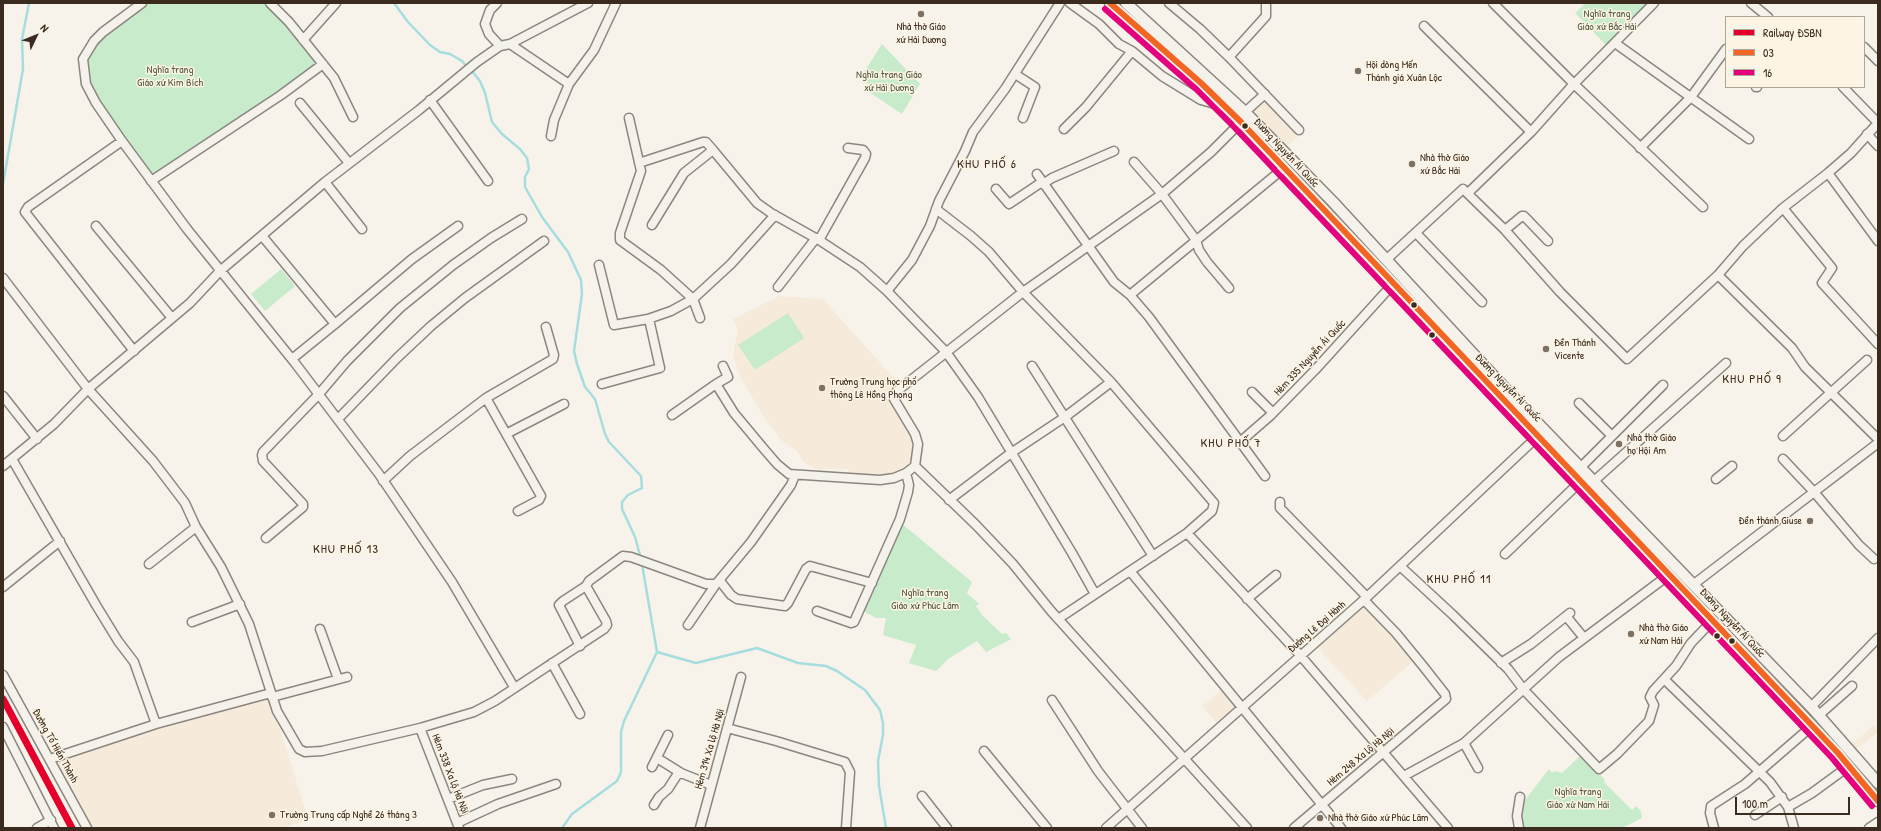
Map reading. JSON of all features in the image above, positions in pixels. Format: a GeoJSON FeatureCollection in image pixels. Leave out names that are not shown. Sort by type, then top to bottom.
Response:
{"type":"FeatureCollection","features":[{"type":"Feature","properties":{"kind":"main road","name":"Đường Nguyễn Ái Quốc"},"geometry":{"type":"LineString","coordinates":[[1110,3],[1241,122],[1393,284],[1670,574],[1849,766],[1878,801]]}},
{"type":"Feature","properties":{"kind":"main road","name":"Đường Nguyễn Ái Quốc"},"geometry":{"type":"LineString","coordinates":[[1129,4],[1246,112],[1387,259],[1523,408],[1819,715],[1878,783]]}},
{"type":"Feature","properties":{"kind":"main road"},"geometry":{"type":"LineString","coordinates":[[1378,268],[1387,259]]}},
{"type":"Feature","properties":{"kind":"main road"},"geometry":{"type":"LineString","coordinates":[[1802,715],[1811,707]]}},
{"type":"Feature","properties":{"kind":"street"},"geometry":{"type":"LineString","coordinates":[[142,3],[103,32],[94,41],[83,59],[86,84],[96,103],[122,142],[151,181],[220,271],[292,359],[384,481],[452,582],[514,687]]}},
{"type":"Feature","properties":{"kind":"street"},"geometry":{"type":"LineString","coordinates":[[270,3],[290,22],[334,78],[353,117]]}},
{"type":"Feature","properties":{"kind":"street"},"geometry":{"type":"LineString","coordinates":[[303,40],[336,3]]}},
{"type":"Feature","properties":{"kind":"street"},"geometry":{"type":"LineString","coordinates":[[497,3],[490,10],[485,24],[489,34],[500,46]]}},
{"type":"Feature","properties":{"kind":"street"},"geometry":{"type":"LineString","coordinates":[[3,466],[54,424],[88,389],[190,304],[220,271],[349,163],[477,62],[500,46],[510,44],[588,3]]}},
{"type":"Feature","properties":{"kind":"street"},"geometry":{"type":"LineString","coordinates":[[551,136],[554,120],[569,84],[594,50],[616,3]]}},
{"type":"Feature","properties":{"kind":"street"},"geometry":{"type":"LineString","coordinates":[[887,291],[912,260],[930,226],[936,209],[973,132],[1014,74],[1060,3]]}},
{"type":"Feature","properties":{"kind":"street"},"geometry":{"type":"LineString","coordinates":[[1070,3],[1099,24],[1119,44],[1132,51],[1162,76],[1201,100],[1226,107]]}},
{"type":"Feature","properties":{"kind":"street"},"geometry":{"type":"LineString","coordinates":[[1169,3],[1200,29],[1229,57],[1299,130]]}},
{"type":"Feature","properties":{"kind":"street"},"geometry":{"type":"LineString","coordinates":[[1229,57],[1266,16],[1266,3]]}},
{"type":"Feature","properties":{"kind":"street"},"geometry":{"type":"LineString","coordinates":[[1493,3],[1574,84],[1703,207]]}},
{"type":"Feature","properties":{"kind":"street"},"geometry":{"type":"LineString","coordinates":[[1468,193],[1531,132],[1614,42],[1654,3]]}},
{"type":"Feature","properties":{"kind":"street"},"geometry":{"type":"LineString","coordinates":[[1751,3],[1767,16]]}},
{"type":"Feature","properties":{"kind":"street"},"geometry":{"type":"LineString","coordinates":[[1424,26],[1531,132]]}},
{"type":"Feature","properties":{"kind":"street"},"geometry":{"type":"LineString","coordinates":[[1614,42],[1749,139]]}},
{"type":"Feature","properties":{"kind":"street"},"geometry":{"type":"LineString","coordinates":[[510,44],[569,84]]}},
{"type":"Feature","properties":{"kind":"street"},"geometry":{"type":"LineString","coordinates":[[1865,48],[1878,61]]}},
{"type":"Feature","properties":{"kind":"street"},"geometry":{"type":"LineString","coordinates":[[1640,148],[1690,97],[1725,50]]}},
{"type":"Feature","properties":{"kind":"street"},"geometry":{"type":"LineString","coordinates":[[1064,129],[1086,107],[1132,51]]}},
{"type":"Feature","properties":{"kind":"street"},"geometry":{"type":"LineString","coordinates":[[151,181],[282,95],[323,64]]}},
{"type":"Feature","properties":{"kind":"street"},"geometry":{"type":"LineString","coordinates":[[1014,74],[1035,87],[1023,118]]}},
{"type":"Feature","properties":{"kind":"street"},"geometry":{"type":"LineString","coordinates":[[1387,259],[1462,188],[1505,230],[1560,292],[1627,359],[1718,275],[1743,246],[1783,208],[1851,153],[1878,123],[1844,88]]}},
{"type":"Feature","properties":{"kind":"street"},"geometry":{"type":"LineString","coordinates":[[1246,112],[1265,94]]}},
{"type":"Feature","properties":{"kind":"street"},"geometry":{"type":"LineString","coordinates":[[430,100],[488,181]]}},
{"type":"Feature","properties":{"kind":"street"},"geometry":{"type":"LineString","coordinates":[[300,103],[349,163]]}},
{"type":"Feature","properties":{"kind":"street"},"geometry":{"type":"LineString","coordinates":[[629,118],[640,163],[640,176],[620,233],[620,240],[661,270],[693,299],[700,318]]}},
{"type":"Feature","properties":{"kind":"street"},"geometry":{"type":"LineString","coordinates":[[716,384],[734,413],[784,470],[795,475],[880,480],[894,478],[906,473],[914,466],[918,444],[915,434],[898,408],[894,399],[897,391],[1023,292],[1162,194],[1210,152],[1241,122]]}},
{"type":"Feature","properties":{"kind":"street"},"geometry":{"type":"LineString","coordinates":[[1867,134],[1878,146]]}},
{"type":"Feature","properties":{"kind":"street"},"geometry":{"type":"LineString","coordinates":[[122,142],[28,207],[25,212],[134,351]]}},
{"type":"Feature","properties":{"kind":"street"},"geometry":{"type":"LineString","coordinates":[[640,163],[706,142],[757,203],[775,216],[818,239],[860,267],[887,291],[946,352],[978,397],[1095,594]]}},
{"type":"Feature","properties":{"kind":"street"},"geometry":{"type":"LineString","coordinates":[[778,287],[818,239],[865,158],[866,154],[863,150],[848,148]]}},
{"type":"Feature","properties":{"kind":"street"},"geometry":{"type":"LineString","coordinates":[[652,225],[684,173],[713,150]]}},
{"type":"Feature","properties":{"kind":"street"},"geometry":{"type":"LineString","coordinates":[[996,189],[1009,204],[1042,183],[1114,151]]}},
{"type":"Feature","properties":{"kind":"street"},"geometry":{"type":"LineString","coordinates":[[1134,162],[1162,194],[1196,240],[1199,250],[1207,262],[1229,288]]}},
{"type":"Feature","properties":{"kind":"street"},"geometry":{"type":"LineString","coordinates":[[1130,295],[1284,168]]}},
{"type":"Feature","properties":{"kind":"street"},"geometry":{"type":"LineString","coordinates":[[1828,173],[1878,241]]}},
{"type":"Feature","properties":{"kind":"street"},"geometry":{"type":"LineString","coordinates":[[1036,174],[1114,282],[1130,295],[1149,317],[1265,476]]}},
{"type":"Feature","properties":{"kind":"street"},"geometry":{"type":"LineString","coordinates":[[325,182],[362,229]]}},
{"type":"Feature","properties":{"kind":"street"},"geometry":{"type":"LineString","coordinates":[[1783,208],[1832,268],[1822,283],[1878,344]]}},
{"type":"Feature","properties":{"kind":"street"},"geometry":{"type":"LineString","coordinates":[[936,209],[990,252],[1023,292],[1111,382],[1214,503],[1212,511],[1187,533],[1058,619]]}},
{"type":"Feature","properties":{"kind":"street"},"geometry":{"type":"LineString","coordinates":[[599,265],[614,324],[649,319],[671,311],[693,299],[732,264],[775,216]]}},
{"type":"Feature","properties":{"kind":"street"},"geometry":{"type":"LineString","coordinates":[[1505,230],[1524,216],[1548,241]]}},
{"type":"Feature","properties":{"kind":"street"},"geometry":{"type":"LineString","coordinates":[[266,538],[303,507],[303,504],[263,461],[262,455],[271,443],[319,394],[347,361],[400,308],[453,265],[491,238],[522,220]]}},
{"type":"Feature","properties":{"kind":"street"},"geometry":{"type":"LineString","coordinates":[[96,226],[172,318]]}},
{"type":"Feature","properties":{"kind":"street"},"geometry":{"type":"LineString","coordinates":[[292,359],[412,258],[458,226]]}},
{"type":"Feature","properties":{"kind":"street"},"geometry":{"type":"LineString","coordinates":[[1416,233],[1482,302]]}},
{"type":"Feature","properties":{"kind":"street"},"geometry":{"type":"LineString","coordinates":[[263,236],[335,324]]}},
{"type":"Feature","properties":{"kind":"street"},"geometry":{"type":"LineString","coordinates":[[338,419],[431,326],[465,298],[544,241]]}},
{"type":"Feature","properties":{"kind":"street"},"geometry":{"type":"LineString","coordinates":[[1718,275],[1792,348],[1805,367],[1878,439]]}},
{"type":"Feature","properties":{"kind":"street"},"geometry":{"type":"LineString","coordinates":[[3,278],[88,389],[122,425],[185,503],[196,527],[240,604],[249,624],[280,717],[299,749],[305,752],[322,751],[420,728],[474,712],[495,701],[514,687],[580,646],[604,629],[607,625],[606,621],[588,592],[586,586]]}},
{"type":"Feature","properties":{"kind":"street","name":"Hẻm 335 Nguyễn Ái Quốc"},"geometry":{"type":"LineString","coordinates":[[1240,442],[1273,413],[1315,370],[1393,284]]}},
{"type":"Feature","properties":{"kind":"street"},"geometry":{"type":"LineString","coordinates":[[602,384],[660,368],[649,319]]}},
{"type":"Feature","properties":{"kind":"street"},"geometry":{"type":"LineString","coordinates":[[384,481],[410,456],[486,398],[553,359],[554,356],[546,328]]}},
{"type":"Feature","properties":{"kind":"street"},"geometry":{"type":"LineString","coordinates":[[1783,436],[1867,360]]}},
{"type":"Feature","properties":{"kind":"street"},"geometry":{"type":"LineString","coordinates":[[1594,481],[1726,363]]}},
{"type":"Feature","properties":{"kind":"street"},"geometry":{"type":"LineString","coordinates":[[672,415],[728,377],[723,366]]}},
{"type":"Feature","properties":{"kind":"street"},"geometry":{"type":"LineString","coordinates":[[1032,366],[1153,556]]}},
{"type":"Feature","properties":{"kind":"street"},"geometry":{"type":"LineString","coordinates":[[949,500],[1011,453],[1065,417],[1111,382]]}},
{"type":"Feature","properties":{"kind":"street"},"geometry":{"type":"LineString","coordinates":[[1581,467],[1664,385]]}},
{"type":"Feature","properties":{"kind":"street"},"geometry":{"type":"LineString","coordinates":[[1252,392],[1273,413]]}},
{"type":"Feature","properties":{"kind":"street"},"geometry":{"type":"LineString","coordinates":[[3,396],[37,439]]}},
{"type":"Feature","properties":{"kind":"street"},"geometry":{"type":"LineString","coordinates":[[486,398],[541,496],[539,500],[518,511]]}},
{"type":"Feature","properties":{"kind":"street"},"geometry":{"type":"LineString","coordinates":[[1579,403],[1612,436]]}},
{"type":"Feature","properties":{"kind":"street"},"geometry":{"type":"LineString","coordinates":[[506,434],[564,404]]}},
{"type":"Feature","properties":{"kind":"street","name":"Đường Lê Đại Hành"},"geometry":{"type":"LineString","coordinates":[[1106,828],[1365,599],[1538,436]]}},
{"type":"Feature","properties":{"kind":"street"},"geometry":{"type":"LineString","coordinates":[[1694,584],[1878,443]]}},
{"type":"Feature","properties":{"kind":"street"},"geometry":{"type":"LineString","coordinates":[[12,459],[96,605],[138,669],[156,724]]}},
{"type":"Feature","properties":{"kind":"street"},"geometry":{"type":"LineString","coordinates":[[1783,459],[1814,492],[1859,545],[1874,559]]}},
{"type":"Feature","properties":{"kind":"street"},"geometry":{"type":"LineString","coordinates":[[914,466],[976,525],[1013,564],[1058,619],[1247,828]]}},
{"type":"Feature","properties":{"kind":"street"},"geometry":{"type":"LineString","coordinates":[[1716,479],[1732,466]]}},
{"type":"Feature","properties":{"kind":"street"},"geometry":{"type":"LineString","coordinates":[[818,611],[851,623],[854,622],[904,506],[909,485],[906,473]]}},
{"type":"Feature","properties":{"kind":"street"},"geometry":{"type":"LineString","coordinates":[[688,625],[782,498],[791,485],[795,475]]}},
{"type":"Feature","properties":{"kind":"street"},"geometry":{"type":"LineString","coordinates":[[1505,554],[1581,481]]}},
{"type":"Feature","properties":{"kind":"street"},"geometry":{"type":"LineString","coordinates":[[1280,502],[1280,508],[1365,599]]}},
{"type":"Feature","properties":{"kind":"street"},"geometry":{"type":"LineString","coordinates":[[149,564],[196,527]]}},
{"type":"Feature","properties":{"kind":"street"},"geometry":{"type":"LineString","coordinates":[[1187,533],[1300,655],[1385,752],[1448,828]]}},
{"type":"Feature","properties":{"kind":"street"},"geometry":{"type":"LineString","coordinates":[[3,587],[60,541]]}},
{"type":"Feature","properties":{"kind":"street"},"geometry":{"type":"LineString","coordinates":[[580,646],[559,605],[586,586],[588,582],[623,556],[631,557],[706,584],[718,583],[737,599],[785,606],[806,569],[810,566],[872,583]]}},
{"type":"Feature","properties":{"kind":"street"},"geometry":{"type":"LineString","coordinates":[[1400,566],[1501,663],[1524,690],[1599,769],[1617,754],[1649,721],[1654,705],[1650,697],[1676,666],[1690,643],[1713,620]]}},
{"type":"Feature","properties":{"kind":"street"},"geometry":{"type":"LineString","coordinates":[[1130,571],[1341,828]]}},
{"type":"Feature","properties":{"kind":"street"},"geometry":{"type":"LineString","coordinates":[[1404,776],[1464,743],[1559,657],[1670,574]]}},
{"type":"Feature","properties":{"kind":"street"},"geometry":{"type":"LineString","coordinates":[[1247,599],[1276,575]]}},
{"type":"Feature","properties":{"kind":"street","name":"Hẻm 248 Xa lộ Hà Nội"},"geometry":{"type":"LineString","coordinates":[[1294,828],[1446,700],[1446,696],[1438,685],[1396,633],[1365,599]]}},
{"type":"Feature","properties":{"kind":"street"},"geometry":{"type":"LineString","coordinates":[[192,622],[240,604]]}},
{"type":"Feature","properties":{"kind":"street"},"geometry":{"type":"LineString","coordinates":[[1501,663],[1531,644],[1568,614],[1584,638]]}},
{"type":"Feature","properties":{"kind":"street"},"geometry":{"type":"LineString","coordinates":[[320,629],[338,679]]}},
{"type":"Feature","properties":{"kind":"street"},"geometry":{"type":"LineString","coordinates":[[1811,707],[1878,638]]}},
{"type":"Feature","properties":{"kind":"street"},"geometry":{"type":"LineString","coordinates":[[552,663],[580,714]]}},
{"type":"Feature","properties":{"kind":"street","name":"Đường Tố Hiến Thành"},"geometry":{"type":"LineString","coordinates":[[3,675],[87,828]]}},
{"type":"Feature","properties":{"kind":"street"},"geometry":{"type":"LineString","coordinates":[[50,759],[156,724],[347,677]]}},
{"type":"Feature","properties":{"kind":"street","name":"Hẻm 314 Xa lộ Hà Nội"},"geometry":{"type":"LineString","coordinates":[[700,828],[741,677]]}},
{"type":"Feature","properties":{"kind":"street"},"geometry":{"type":"LineString","coordinates":[[1664,679],[1759,772],[1782,797],[1788,807],[1794,828]]}},
{"type":"Feature","properties":{"kind":"street"},"geometry":{"type":"LineString","coordinates":[[1819,715],[1852,686]]}},
{"type":"Feature","properties":{"kind":"street"},"geometry":{"type":"LineString","coordinates":[[1052,700],[1098,771],[1142,828]]}},
{"type":"Feature","properties":{"kind":"street"},"geometry":{"type":"LineString","coordinates":[[1714,828],[1710,813],[1711,806],[1745,784],[1812,726]]}},
{"type":"Feature","properties":{"kind":"street"},"geometry":{"type":"LineString","coordinates":[[3,727],[53,824],[37,828]]}},
{"type":"Feature","properties":{"kind":"street","name":"Hẻm 338 Xa lộ Hà Nội"},"geometry":{"type":"LineString","coordinates":[[420,728],[458,825]]}},
{"type":"Feature","properties":{"kind":"street"},"geometry":{"type":"LineString","coordinates":[[728,728],[845,762],[850,772],[846,828]]}},
{"type":"Feature","properties":{"kind":"street"},"geometry":{"type":"LineString","coordinates":[[652,767],[668,735]]}},
{"type":"Feature","properties":{"kind":"street"},"geometry":{"type":"LineString","coordinates":[[1464,743],[1478,768]]}},
{"type":"Feature","properties":{"kind":"street"},"geometry":{"type":"LineString","coordinates":[[984,751],[1047,828]]}},
{"type":"Feature","properties":{"kind":"street"},"geometry":{"type":"LineString","coordinates":[[657,758],[679,772],[711,785]]}},
{"type":"Feature","properties":{"kind":"street"},"geometry":{"type":"LineString","coordinates":[[1788,807],[1812,793],[1849,766]]}},
{"type":"Feature","properties":{"kind":"street"},"geometry":{"type":"LineString","coordinates":[[654,805],[659,797],[668,789],[679,772]]}},
{"type":"Feature","properties":{"kind":"street"},"geometry":{"type":"LineString","coordinates":[[448,799],[483,785],[512,779]]}},
{"type":"Feature","properties":{"kind":"street"},"geometry":{"type":"LineString","coordinates":[[458,825],[498,804],[556,784]]}},
{"type":"Feature","properties":{"kind":"street"},"geometry":{"type":"LineString","coordinates":[[922,796],[947,828]]}},
{"type":"Feature","properties":{"kind":"street"},"geometry":{"type":"LineString","coordinates":[[1519,828],[1517,816],[1520,797]]}},
{"type":"Feature","properties":{"kind":"street"},"geometry":{"type":"LineString","coordinates":[[1755,815],[1782,797]]}},
{"type":"Feature","properties":{"kind":"street"},"geometry":{"type":"LineString","coordinates":[[1869,828],[1878,822]]}},
{"type":"Feature","properties":{"kind":"shaded area"},"geometry":{"type":"Polygon","coordinates":[[[1266,97],[1301,134],[1286,147],[1251,111],[1266,97]]]}},
{"type":"Feature","properties":{"kind":"shaded area","name":"Trường Trung học phổ thông Lê Hồng Phong"},"geometry":{"type":"Polygon","coordinates":[[[779,296],[823,299],[900,385],[893,390],[915,444],[912,464],[905,471],[893,476],[880,478],[851,475],[848,469],[814,469],[804,462],[796,450],[782,441],[765,419],[741,378],[736,365],[733,354],[738,330],[733,319],[779,296]]]}},
{"type":"Feature","properties":{"kind":"shaded area"},"geometry":{"type":"Polygon","coordinates":[[[1364,604],[1393,634],[1415,660],[1367,701],[1316,646],[1364,604]]]}},
{"type":"Feature","properties":{"kind":"shaded area"},"geometry":{"type":"Polygon","coordinates":[[[1223,688],[1238,706],[1218,724],[1202,706],[1223,688]]]}},
{"type":"Feature","properties":{"kind":"shaded area"},"geometry":{"type":"Polygon","coordinates":[[[270,696],[308,819],[283,828],[90,828],[54,761],[157,726],[270,696]]]}},
{"type":"Feature","properties":{"kind":"shaded area"},"geometry":{"type":"Polygon","coordinates":[[[1874,725],[1878,732],[1855,750],[1851,745],[1874,725]]]}},
{"type":"Feature","properties":{"kind":"green space","name":"Nghĩa trang Giáo xứ Kim Bích"},"geometry":{"type":"Polygon","coordinates":[[[146,3],[266,3],[288,24],[319,65],[151,177],[99,102],[89,83],[86,60],[96,42],[120,21],[146,3]]]}},
{"type":"Feature","properties":{"kind":"green space","name":"Nghĩa trang Giáo xứ Bắc Hải"},"geometry":{"type":"Polygon","coordinates":[[[1582,3],[1650,3],[1607,46],[1575,13],[1584,5],[1582,3]]]}},
{"type":"Feature","properties":{"kind":"green space","name":"Nghĩa trang Giáo xứ Hải Dương"},"geometry":{"type":"Polygon","coordinates":[[[882,44],[920,84],[902,114],[866,90],[869,85],[866,82],[869,77],[864,72],[882,44]]]}},
{"type":"Feature","properties":{"kind":"green space"},"geometry":{"type":"Polygon","coordinates":[[[281,269],[295,286],[265,311],[251,294],[281,269]]]}},
{"type":"Feature","properties":{"kind":"green space"},"geometry":{"type":"Polygon","coordinates":[[[788,313],[804,338],[755,370],[738,345],[788,313]]]}},
{"type":"Feature","properties":{"kind":"green space","name":"Nghĩa trang Giáo xứ Phúc Lâm"},"geometry":{"type":"Polygon","coordinates":[[[901,523],[972,582],[967,593],[979,604],[976,606],[983,616],[1002,634],[1006,633],[1011,639],[986,652],[977,641],[948,659],[936,671],[909,663],[916,645],[883,635],[886,618],[876,618],[863,611],[901,523]]]}},
{"type":"Feature","properties":{"kind":"green space","name":"Nghĩa trang Giáo xứ Nam Hải"},"geometry":{"type":"Polygon","coordinates":[[[1582,754],[1605,780],[1604,782],[1632,810],[1636,806],[1641,811],[1642,818],[1622,828],[1521,828],[1520,811],[1522,804],[1549,769],[1552,773],[1555,771],[1562,773],[1582,754]]]}},
{"type":"Feature","properties":{"kind":"waterway"},"geometry":{"type":"LineString","coordinates":[[3,184],[23,69],[22,39],[29,3]]}},
{"type":"Feature","properties":{"kind":"waterway"},"geometry":{"type":"LineString","coordinates":[[394,3],[408,22],[430,45],[440,52],[450,54],[462,61],[467,67]]}},
{"type":"Feature","properties":{"kind":"waterway"},"geometry":{"type":"LineString","coordinates":[[471,70],[480,81],[485,93],[492,122],[502,134],[520,149],[527,158],[529,169],[525,177],[525,187],[542,217],[568,252],[581,280],[582,294],[574,351],[585,387],[595,399],[605,434],[609,442],[641,476],[642,488],[628,495],[622,502],[622,509],[635,537],[641,559]]}},
{"type":"Feature","properties":{"kind":"waterway"},"geometry":{"type":"LineString","coordinates":[[642,564],[657,652],[696,663],[757,648],[798,663],[826,666],[837,671],[865,690],[880,710],[883,723],[883,735],[878,761],[879,786],[886,828]]}},
{"type":"Feature","properties":{"kind":"waterway"},"geometry":{"type":"LineString","coordinates":[[562,828],[572,814],[617,781],[621,772],[621,732],[624,721],[657,652]]}},
{"type":"Feature","properties":{"kind":"rail line","name":"ĐSBN"},"geometry":{"type":"LineString","coordinates":[[3,699],[72,828]]}},
{"type":"Feature","properties":{"kind":"transit line","name":"03"},"geometry":{"type":"LineString","coordinates":[[1110,3],[1201,83],[1241,122],[1838,753],[1878,801]]}},
{"type":"Feature","properties":{"kind":"transit line","name":"16"},"geometry":{"type":"LineString","coordinates":[[1105,9],[1196,89],[1235,128],[1832,758],[1872,806]]}},
{"type":"Feature","properties":{"kind":"place","name":"Nhà thờ Giáo xứ Hải Dương"},"geometry":{"type":"Point","coordinates":[921,14]}},
{"type":"Feature","properties":{"kind":"place","name":"Hội dòng Mến Thánh giá Xuân Lộc"},"geometry":{"type":"Point","coordinates":[1358,71]}},
{"type":"Feature","properties":{"kind":"place","name":"Nhà thờ Giáo xứ Bắc Hải"},"geometry":{"type":"Point","coordinates":[1412,164]}},
{"type":"Feature","properties":{"kind":"place","name":"Đền Thánh Vicente"},"geometry":{"type":"Point","coordinates":[1546,349]}},
{"type":"Feature","properties":{"kind":"place","name":"Trường Trung học phổ thông Lê Hồng Phong"},"geometry":{"type":"Point","coordinates":[822,388]}},
{"type":"Feature","properties":{"kind":"place","name":"Nhà thờ Giáo họ Hội Am"},"geometry":{"type":"Point","coordinates":[1619,444]}},
{"type":"Feature","properties":{"kind":"place","name":"Đền thánh Giuse"},"geometry":{"type":"Point","coordinates":[1810,521]}},
{"type":"Feature","properties":{"kind":"place","name":"Nhà thờ Giáo xứ Nam Hải"},"geometry":{"type":"Point","coordinates":[1631,634]}},
{"type":"Feature","properties":{"kind":"place","name":"Trường Trung cấp Nghề 26 tháng 3"},"geometry":{"type":"Point","coordinates":[272,815]}},
{"type":"Feature","properties":{"kind":"place","name":"Nhà thờ Giáo xứ Phúc Lâm"},"geometry":{"type":"Point","coordinates":[1320,818]}},
{"type":"Feature","properties":{"kind":"district","name":"KHU PHỐ 6"},"geometry":{"type":"Point","coordinates":[987,165]}},
{"type":"Feature","properties":{"kind":"district","name":"KHU PHỐ 9"},"geometry":{"type":"Point","coordinates":[1752,380]}},
{"type":"Feature","properties":{"kind":"district","name":"KHU PHỐ 7"},"geometry":{"type":"Point","coordinates":[1231,444]}},
{"type":"Feature","properties":{"kind":"district","name":"KHU PHỐ 13"},"geometry":{"type":"Point","coordinates":[346,550]}},
{"type":"Feature","properties":{"kind":"district","name":"KHU PHỐ 11"},"geometry":{"type":"Point","coordinates":[1459,580]}}]}
